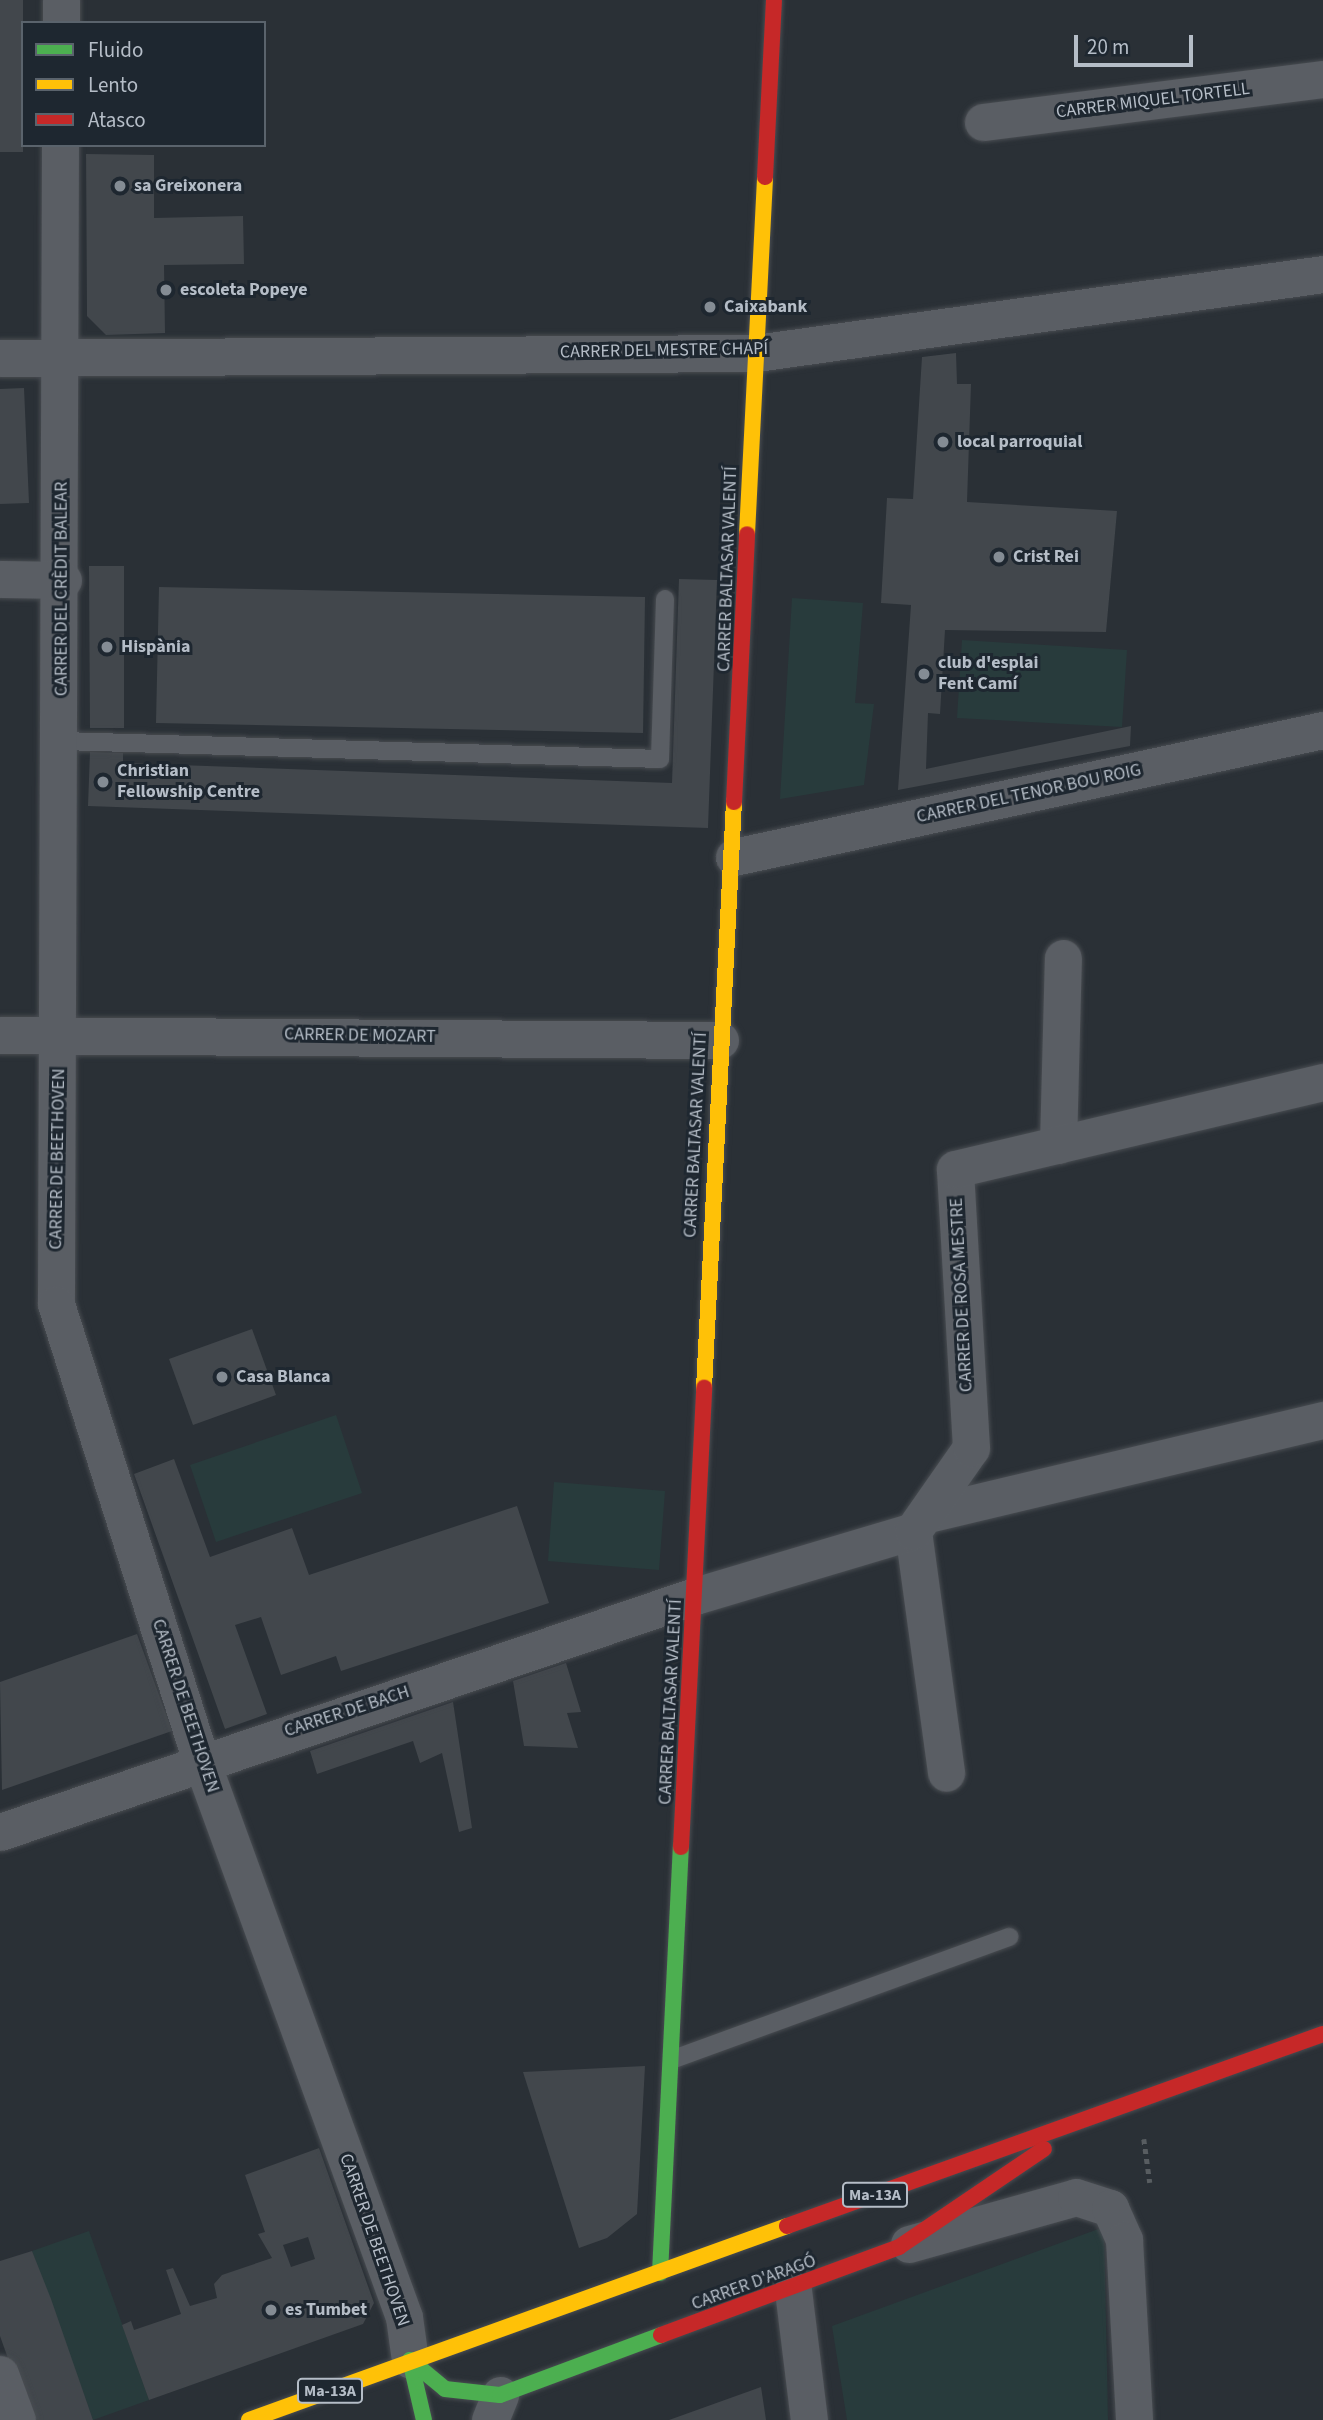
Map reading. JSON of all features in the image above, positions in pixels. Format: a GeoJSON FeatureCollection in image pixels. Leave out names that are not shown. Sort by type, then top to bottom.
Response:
{"type":"FeatureCollection","features":[{"type":"Feature","properties":{"kind":"street"},"geometry":{"type":"LineString","coordinates":[[61,0],[61,21]]}},
{"type":"Feature","properties":{"kind":"street","name":"CARRER BALTASAR VALENTÍ"},"geometry":{"type":"LineString","coordinates":[[660,2273],[674,2059],[720,1040],[734,857],[774,0]]}},
{"type":"Feature","properties":{"kind":"street","name":"CARRER MIQUEL TORTELL"},"geometry":{"type":"LineString","coordinates":[[983,122],[1323,79]]}},
{"type":"Feature","properties":{"kind":"street","name":"CARRER DEL CRÈDIT BALEAR"},"geometry":{"type":"LineString","coordinates":[[59,1033],[63,580],[59,356],[60,147]]}},
{"type":"Feature","properties":{"kind":"street","name":"CARRER DEL MESTRE CHAPÍ"},"geometry":{"type":"LineString","coordinates":[[0,358],[756,352],[1323,274]]}},
{"type":"Feature","properties":{"kind":"street"},"geometry":{"type":"LineString","coordinates":[[0,579],[63,580]]}},
{"type":"Feature","properties":{"kind":"street","name":"CARRER DEL TENOR BOU ROIG"},"geometry":{"type":"LineString","coordinates":[[734,857],[1323,730]]}},
{"type":"Feature","properties":{"kind":"street"},"geometry":{"type":"LineString","coordinates":[[1058,1145],[1063,958]]}},
{"type":"Feature","properties":{"kind":"street","name":"CARRER DE MOZART"},"geometry":{"type":"LineString","coordinates":[[0,1035],[59,1033],[720,1040]]}},
{"type":"Feature","properties":{"kind":"street","name":"CARRER DE BEETHOVEN"},"geometry":{"type":"LineString","coordinates":[[59,1033],[56,1304],[201,1760],[404,2317],[410,2360]]}},
{"type":"Feature","properties":{"kind":"street","name":"CARRER DE ROSA MESTRE"},"geometry":{"type":"LineString","coordinates":[[921,1522],[971,1448],[955,1168],[1323,1082]]}},
{"type":"Feature","properties":{"kind":"street"},"geometry":{"type":"LineString","coordinates":[[695,1596],[921,1522],[1323,1420]]}},
{"type":"Feature","properties":{"kind":"street"},"geometry":{"type":"LineString","coordinates":[[921,1522],[946,1773]]}},
{"type":"Feature","properties":{"kind":"street","name":"CARRER DE BACH"},"geometry":{"type":"LineString","coordinates":[[0,1832],[201,1760],[695,1596]]}},
{"type":"Feature","properties":{"kind":"street","name":"CARRER D'ARAGÓ"},"geometry":{"type":"LineString","coordinates":[[249,2420],[410,2360],[1323,2035]]}},
{"type":"Feature","properties":{"kind":"street","name":"CARRER D'ARAGÓ"},"geometry":{"type":"LineString","coordinates":[[410,2360],[454,2392],[495,2408],[900,2247],[1089,2118]]}},
{"type":"Feature","properties":{"kind":"street"},"geometry":{"type":"LineString","coordinates":[[900,2247],[1076,2197],[1110,2208],[1124,2240],[1134,2420]]}},
{"type":"Feature","properties":{"kind":"street"},"geometry":{"type":"LineString","coordinates":[[793,2290],[809,2420]]}},
{"type":"Feature","properties":{"kind":"street"},"geometry":{"type":"LineString","coordinates":[[410,2360],[424,2420]]}},
{"type":"Feature","properties":{"kind":"street"},"geometry":{"type":"LineString","coordinates":[[0,2374],[17,2420]]}},
{"type":"Feature","properties":{"kind":"lane"},"geometry":{"type":"LineString","coordinates":[[62,741],[660,759],[665,599]]}},
{"type":"Feature","properties":{"kind":"lane"},"geometry":{"type":"LineString","coordinates":[[674,2059],[1010,1937]]}},
{"type":"Feature","properties":{"kind":"shaded area"},"geometry":{"type":"Polygon","coordinates":[[[792,598],[863,603],[855,703],[874,704],[864,785],[780,799],[792,598]]]}},
{"type":"Feature","properties":{"kind":"shaded area"},"geometry":{"type":"Polygon","coordinates":[[[962,640],[1127,650],[1122,727],[957,718],[962,640]]]}},
{"type":"Feature","properties":{"kind":"shaded area"},"geometry":{"type":"Polygon","coordinates":[[[336,1415],[362,1493],[216,1542],[190,1465],[336,1415]]]}},
{"type":"Feature","properties":{"kind":"shaded area"},"geometry":{"type":"Polygon","coordinates":[[[554,1482],[665,1491],[659,1570],[548,1561],[554,1482]]]}},
{"type":"Feature","properties":{"kind":"shaded area"},"geometry":{"type":"Polygon","coordinates":[[[1104,2227],[1108,2420],[847,2420],[832,2326],[1104,2227]]]}},
{"type":"Feature","properties":{"kind":"shaded area"},"geometry":{"type":"Polygon","coordinates":[[[89,2231],[149,2400],[93,2420],[32,2251],[89,2231]]]}},
{"type":"Feature","properties":{"kind":"building"},"geometry":{"type":"Polygon","coordinates":[[[0,0],[23,0],[23,152],[0,152],[0,0]]]}},
{"type":"Feature","properties":{"kind":"building","name":"escoleta Popeye"},"geometry":{"type":"Polygon","coordinates":[[[86,154],[154,155],[154,218],[243,216],[244,264],[164,265],[165,333],[106,335],[87,316],[86,154]]]}},
{"type":"Feature","properties":{"kind":"building"},"geometry":{"type":"Polygon","coordinates":[[[956,353],[957,384],[971,384],[967,502],[1117,511],[1106,632],[945,630],[940,714],[928,713],[926,769],[1131,726],[1130,746],[898,790],[911,605],[881,603],[887,498],[913,499],[922,357],[956,353]]]}},
{"type":"Feature","properties":{"kind":"building"},"geometry":{"type":"Polygon","coordinates":[[[24,388],[29,503],[0,504],[0,389],[24,388]]]}},
{"type":"Feature","properties":{"kind":"building","name":"Hispània"},"geometry":{"type":"Polygon","coordinates":[[[89,566],[124,566],[124,728],[90,728],[89,566]]]}},
{"type":"Feature","properties":{"kind":"building"},"geometry":{"type":"Polygon","coordinates":[[[679,579],[717,580],[708,828],[88,806],[90,752],[123,753],[123,763],[672,783],[679,579]]]}},
{"type":"Feature","properties":{"kind":"building"},"geometry":{"type":"Polygon","coordinates":[[[159,587],[645,597],[643,733],[156,723],[159,587]]]}},
{"type":"Feature","properties":{"kind":"building","name":"Casa Blanca"},"geometry":{"type":"Polygon","coordinates":[[[252,1329],[276,1395],[193,1425],[169,1359],[252,1329]]]}},
{"type":"Feature","properties":{"kind":"building"},"geometry":{"type":"Polygon","coordinates":[[[174,1459],[210,1557],[292,1528],[309,1575],[517,1506],[549,1603],[341,1671],[336,1656],[281,1675],[261,1617],[235,1625],[267,1714],[225,1729],[134,1474],[174,1459]]]}},
{"type":"Feature","properties":{"kind":"building"},"geometry":{"type":"Polygon","coordinates":[[[137,1634],[172,1731],[2,1790],[0,1682],[137,1634]]]}},
{"type":"Feature","properties":{"kind":"building"},"geometry":{"type":"Polygon","coordinates":[[[566,1663],[581,1712],[567,1713],[578,1748],[524,1746],[513,1681],[566,1663]]]}},
{"type":"Feature","properties":{"kind":"building"},"geometry":{"type":"Polygon","coordinates":[[[453,1702],[472,1828],[459,1832],[442,1753],[420,1763],[413,1741],[317,1774],[310,1751],[453,1702]]]}},
{"type":"Feature","properties":{"kind":"building"},"geometry":{"type":"Polygon","coordinates":[[[645,2066],[637,2214],[607,2238],[579,2248],[523,2072],[645,2066]]]}},
{"type":"Feature","properties":{"kind":"building"},"geometry":{"type":"Polygon","coordinates":[[[319,2148],[374,2303],[363,2324],[149,2400],[122,2325],[131,2321],[134,2330],[181,2314],[166,2270],[173,2268],[190,2306],[217,2298],[214,2284],[222,2275],[272,2258],[258,2234],[265,2232],[245,2175],[319,2148]],[[308,2237],[283,2245],[291,2267],[315,2259],[308,2237]]]}},
{"type":"Feature","properties":{"kind":"building"},"geometry":{"type":"Polygon","coordinates":[[[32,2251],[93,2420],[30,2420],[0,2336],[0,2261],[32,2251]]]}},
{"type":"Feature","properties":{"kind":"building"},"geometry":{"type":"Polygon","coordinates":[[[761,2387],[766,2420],[669,2420],[761,2387]]]}},
{"type":"Feature","properties":{"kind":"traffic: fast"},"geometry":{"type":"LineString","coordinates":[[660,2273],[681,1847]]}},
{"type":"Feature","properties":{"kind":"traffic: fast"},"geometry":{"type":"LineString","coordinates":[[410,2360],[445,2389],[500,2395],[661,2335]]}},
{"type":"Feature","properties":{"kind":"traffic: fast"},"geometry":{"type":"LineString","coordinates":[[410,2360],[424,2420]]}},
{"type":"Feature","properties":{"kind":"traffic: slow"},"geometry":{"type":"LineString","coordinates":[[747,534],[765,177]]}},
{"type":"Feature","properties":{"kind":"traffic: slow"},"geometry":{"type":"LineString","coordinates":[[704,1388],[734,802]]}},
{"type":"Feature","properties":{"kind":"traffic: slow"},"geometry":{"type":"LineString","coordinates":[[249,2420],[787,2226]]}},
{"type":"Feature","properties":{"kind":"traffic: jam"},"geometry":{"type":"LineString","coordinates":[[765,177],[774,0]]}},
{"type":"Feature","properties":{"kind":"traffic: jam"},"geometry":{"type":"LineString","coordinates":[[734,802],[747,534]]}},
{"type":"Feature","properties":{"kind":"traffic: jam"},"geometry":{"type":"LineString","coordinates":[[681,1847],[704,1388]]}},
{"type":"Feature","properties":{"kind":"traffic: jam"},"geometry":{"type":"LineString","coordinates":[[787,2226],[1323,2034]]}},
{"type":"Feature","properties":{"kind":"traffic: jam"},"geometry":{"type":"LineString","coordinates":[[661,2335],[899,2247],[1044,2149]]}},
{"type":"Feature","properties":{"kind":"place","name":"sa Greixonera"},"geometry":{"type":"Point","coordinates":[120,186]}},
{"type":"Feature","properties":{"kind":"place","name":"escoleta Popeye"},"geometry":{"type":"Point","coordinates":[166,290]}},
{"type":"Feature","properties":{"kind":"place","name":"Caixabank"},"geometry":{"type":"Point","coordinates":[710,307]}},
{"type":"Feature","properties":{"kind":"place","name":"local parroquial"},"geometry":{"type":"Point","coordinates":[943,442]}},
{"type":"Feature","properties":{"kind":"place","name":"Crist Rei"},"geometry":{"type":"Point","coordinates":[999,557]}},
{"type":"Feature","properties":{"kind":"place","name":"Hispània"},"geometry":{"type":"Point","coordinates":[107,647]}},
{"type":"Feature","properties":{"kind":"place","name":"club d'esplai Fent Camí"},"geometry":{"type":"Point","coordinates":[924,674]}},
{"type":"Feature","properties":{"kind":"place","name":"Christian Fellowship Centre"},"geometry":{"type":"Point","coordinates":[103,782]}},
{"type":"Feature","properties":{"kind":"place","name":"Casa Blanca"},"geometry":{"type":"Point","coordinates":[222,1377]}},
{"type":"Feature","properties":{"kind":"place","name":"es Tumbet"},"geometry":{"type":"Point","coordinates":[271,2310]}}]}
